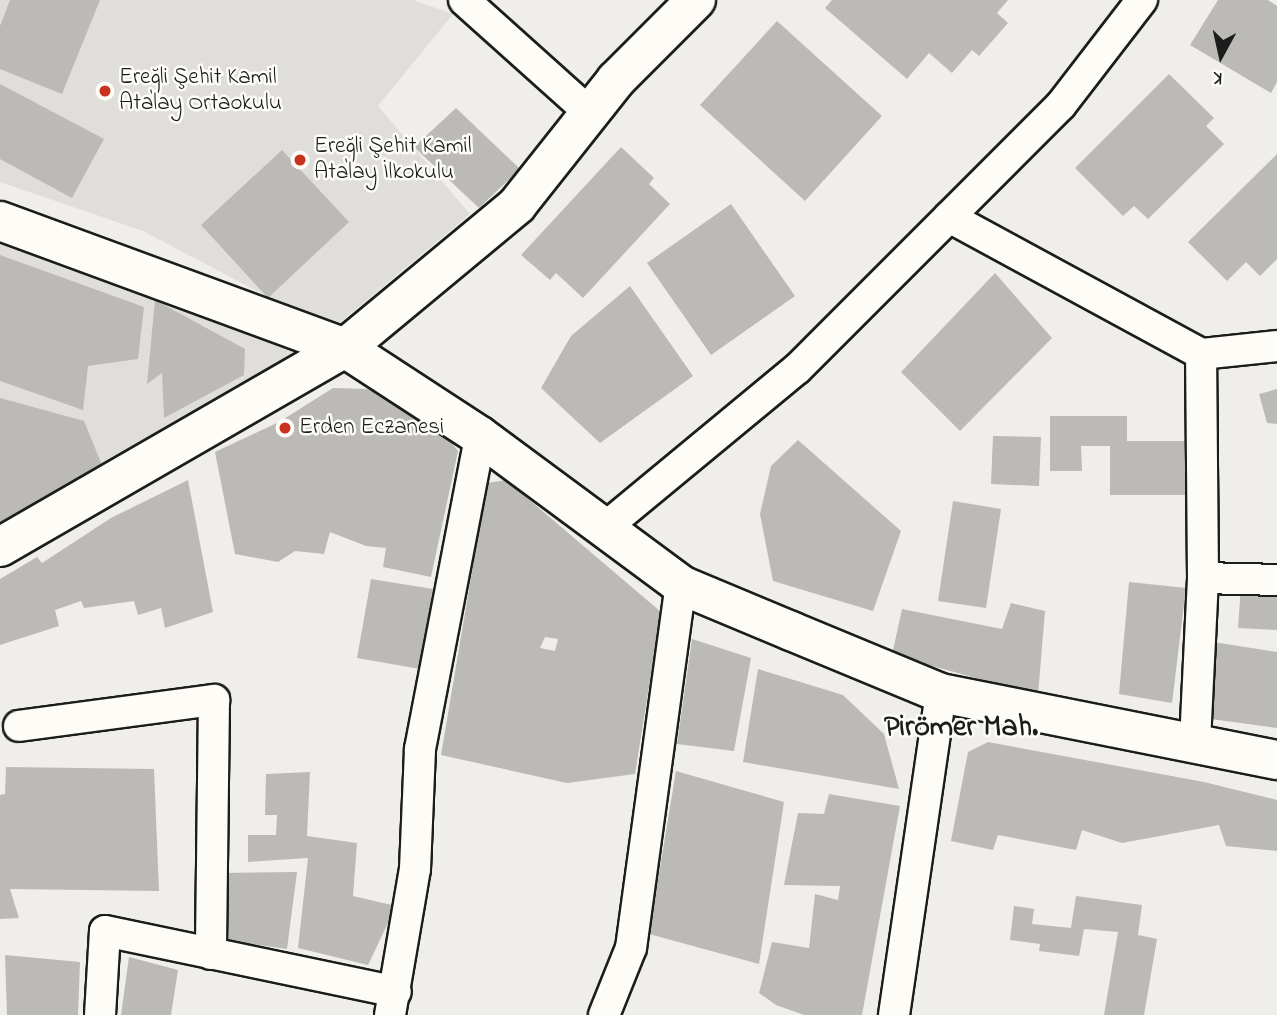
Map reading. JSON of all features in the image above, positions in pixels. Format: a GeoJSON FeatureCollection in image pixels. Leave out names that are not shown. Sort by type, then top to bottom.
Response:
{"type":"FeatureCollection","features":[{"type":"Feature","properties":{"kind":"street"},"geometry":{"type":"LineString","coordinates":[[464,0],[590,113]]}},
{"type":"Feature","properties":{"kind":"street"},"geometry":{"type":"LineString","coordinates":[[0,547],[345,348],[516,205],[590,113],[696,0]]}},
{"type":"Feature","properties":{"kind":"street"},"geometry":{"type":"LineString","coordinates":[[607,526],[797,369],[1061,106],[1142,0]]}},
{"type":"Feature","properties":{"kind":"street"},"geometry":{"type":"LineString","coordinates":[[949,217],[1201,354],[1277,346]]}},
{"type":"Feature","properties":{"kind":"street"},"geometry":{"type":"LineString","coordinates":[[0,221],[345,348],[480,436],[607,526],[681,585],[941,693],[1277,760]]}},
{"type":"Feature","properties":{"kind":"street"},"geometry":{"type":"LineString","coordinates":[[1195,742],[1203,578],[1201,354]]}},
{"type":"Feature","properties":{"kind":"street"},"geometry":{"type":"LineString","coordinates":[[100,1015],[105,931],[211,954],[393,1003],[415,869],[420,749],[480,436]]}},
{"type":"Feature","properties":{"kind":"street"},"geometry":{"type":"LineString","coordinates":[[1203,578],[1277,580]]}},
{"type":"Feature","properties":{"kind":"street"},"geometry":{"type":"LineString","coordinates":[[604,1015],[631,948],[681,585]]}},
{"type":"Feature","properties":{"kind":"street"},"geometry":{"type":"LineString","coordinates":[[894,1015],[941,693]]}},
{"type":"Feature","properties":{"kind":"street"},"geometry":{"type":"LineString","coordinates":[[19,726],[214,700],[211,954]]}},
{"type":"Feature","properties":{"kind":"shaded area","name":"Ereğli Şehit Kamil Atalay İlkokulu"},"geometry":{"type":"Polygon","coordinates":[[[0,0],[413,0],[453,14],[378,106],[470,214],[331,330],[143,231],[0,182],[0,0]]]}},
{"type":"Feature","properties":{"kind":"shaded area"},"geometry":{"type":"Polygon","coordinates":[[[0,233],[310,347],[0,530],[0,233]]]}},
{"type":"Feature","properties":{"kind":"building"},"geometry":{"type":"Polygon","coordinates":[[[10,0],[100,0],[62,94],[0,69],[0,26],[10,0]]]}},
{"type":"Feature","properties":{"kind":"building"},"geometry":{"type":"Polygon","coordinates":[[[832,0],[1008,0],[997,13],[1008,23],[979,56],[972,50],[952,73],[929,53],[907,79],[825,8],[832,0]]]}},
{"type":"Feature","properties":{"kind":"building"},"geometry":{"type":"Polygon","coordinates":[[[1218,0],[1268,0],[1277,6],[1277,82],[1271,93],[1190,45],[1218,0]]]}},
{"type":"Feature","properties":{"kind":"building"},"geometry":{"type":"Polygon","coordinates":[[[777,21],[882,116],[805,201],[700,105],[777,21]]]}},
{"type":"Feature","properties":{"kind":"building"},"geometry":{"type":"Polygon","coordinates":[[[1169,74],[1214,118],[1206,126],[1224,144],[1148,219],[1134,206],[1123,216],[1075,168],[1169,74]]]}},
{"type":"Feature","properties":{"kind":"building"},"geometry":{"type":"Polygon","coordinates":[[[0,84],[104,139],[72,198],[0,159],[0,84]]]}},
{"type":"Feature","properties":{"kind":"building"},"geometry":{"type":"Polygon","coordinates":[[[456,108],[520,169],[479,208],[414,147],[456,108]]]}},
{"type":"Feature","properties":{"kind":"building"},"geometry":{"type":"Polygon","coordinates":[[[621,147],[654,178],[649,184],[670,204],[583,298],[556,273],[550,280],[521,255],[621,147]]]}},
{"type":"Feature","properties":{"kind":"building"},"geometry":{"type":"Polygon","coordinates":[[[282,150],[349,222],[268,298],[201,225],[282,150]]]}},
{"type":"Feature","properties":{"kind":"building"},"geometry":{"type":"Polygon","coordinates":[[[1277,154],[1277,259],[1260,276],[1246,262],[1227,281],[1188,242],[1277,154]]]}},
{"type":"Feature","properties":{"kind":"building"},"geometry":{"type":"Polygon","coordinates":[[[731,204],[795,296],[711,355],[647,263],[731,204]]]}},
{"type":"Feature","properties":{"kind":"building"},"geometry":{"type":"Polygon","coordinates":[[[0,255],[144,307],[138,359],[88,366],[83,410],[0,381],[0,255]]]}},
{"type":"Feature","properties":{"kind":"building"},"geometry":{"type":"Polygon","coordinates":[[[995,273],[1052,338],[960,431],[901,372],[995,273]]]}},
{"type":"Feature","properties":{"kind":"building"},"geometry":{"type":"Polygon","coordinates":[[[630,286],[693,376],[600,443],[541,388],[571,336],[630,286]]]}},
{"type":"Feature","properties":{"kind":"building"},"geometry":{"type":"Polygon","coordinates":[[[155,300],[245,349],[244,375],[164,418],[162,373],[147,384],[155,300]]]}},
{"type":"Feature","properties":{"kind":"building"},"geometry":{"type":"Polygon","coordinates":[[[333,388],[367,389],[403,403],[435,421],[458,451],[431,577],[383,567],[386,548],[366,546],[330,532],[324,554],[295,551],[278,562],[235,554],[215,452],[279,422],[333,388]]]}},
{"type":"Feature","properties":{"kind":"building"},"geometry":{"type":"Polygon","coordinates":[[[1277,389],[1277,424],[1267,423],[1259,394],[1277,389]]]}},
{"type":"Feature","properties":{"kind":"building"},"geometry":{"type":"Polygon","coordinates":[[[0,398],[84,421],[102,465],[0,522],[0,398]]]}},
{"type":"Feature","properties":{"kind":"building"},"geometry":{"type":"Polygon","coordinates":[[[1050,416],[1127,416],[1127,441],[1187,441],[1187,495],[1110,495],[1110,446],[1081,446],[1082,471],[1050,471],[1050,416]]]}},
{"type":"Feature","properties":{"kind":"building"},"geometry":{"type":"Polygon","coordinates":[[[993,436],[1041,437],[1039,486],[991,484],[993,436]]]}},
{"type":"Feature","properties":{"kind":"building"},"geometry":{"type":"Polygon","coordinates":[[[798,440],[901,531],[873,611],[773,581],[760,514],[771,466],[798,440]]]}},
{"type":"Feature","properties":{"kind":"building"},"geometry":{"type":"Polygon","coordinates":[[[188,480],[213,612],[165,628],[161,608],[138,615],[134,601],[84,608],[81,601],[55,610],[59,626],[0,645],[0,579],[37,557],[42,563],[111,518],[188,480]]]}},
{"type":"Feature","properties":{"kind":"building"},"geometry":{"type":"Polygon","coordinates":[[[506,480],[661,612],[635,774],[567,783],[441,755],[487,483],[506,480]],[[545,637],[540,648],[555,651],[558,639],[545,637]]]}},
{"type":"Feature","properties":{"kind":"building"},"geometry":{"type":"Polygon","coordinates":[[[953,501],[1001,509],[986,608],[938,601],[953,501]]]}},
{"type":"Feature","properties":{"kind":"building"},"geometry":{"type":"Polygon","coordinates":[[[371,579],[433,589],[420,669],[357,658],[371,579]]]}},
{"type":"Feature","properties":{"kind":"building"},"geometry":{"type":"Polygon","coordinates":[[[1129,582],[1186,588],[1172,703],[1119,694],[1129,582]]]}},
{"type":"Feature","properties":{"kind":"building"},"geometry":{"type":"Polygon","coordinates":[[[1241,585],[1277,587],[1277,630],[1238,628],[1241,585]]]}},
{"type":"Feature","properties":{"kind":"building"},"geometry":{"type":"Polygon","coordinates":[[[1011,603],[1045,611],[1038,695],[892,655],[902,609],[1002,629],[1011,603]]]}},
{"type":"Feature","properties":{"kind":"building"},"geometry":{"type":"Polygon","coordinates":[[[692,639],[751,658],[734,751],[677,744],[692,639]]]}},
{"type":"Feature","properties":{"kind":"building"},"geometry":{"type":"Polygon","coordinates":[[[1213,642],[1277,652],[1277,728],[1211,719],[1213,642]]]}},
{"type":"Feature","properties":{"kind":"building"},"geometry":{"type":"Polygon","coordinates":[[[758,669],[843,695],[884,734],[899,789],[743,762],[758,669]]]}},
{"type":"Feature","properties":{"kind":"building"},"geometry":{"type":"Polygon","coordinates":[[[988,742],[1204,782],[1277,800],[1277,851],[1226,846],[1219,825],[1122,843],[1082,830],[1076,850],[998,835],[993,850],[951,841],[968,752],[988,742]]]}},
{"type":"Feature","properties":{"kind":"building"},"geometry":{"type":"Polygon","coordinates":[[[6,767],[154,769],[159,891],[10,889],[19,918],[0,919],[0,795],[5,794],[6,767]]]}},
{"type":"Feature","properties":{"kind":"building"},"geometry":{"type":"Polygon","coordinates":[[[676,771],[784,802],[759,964],[649,934],[676,771]]]}},
{"type":"Feature","properties":{"kind":"building"},"geometry":{"type":"Polygon","coordinates":[[[310,772],[307,836],[357,843],[353,896],[396,906],[368,965],[298,948],[308,858],[248,862],[248,835],[276,835],[277,815],[265,815],[266,774],[310,772]]]}},
{"type":"Feature","properties":{"kind":"building"},"geometry":{"type":"Polygon","coordinates":[[[829,794],[900,806],[862,1015],[804,1015],[776,1005],[759,993],[772,942],[809,948],[815,894],[838,900],[840,886],[784,885],[798,813],[824,814],[829,794]]]}},
{"type":"Feature","properties":{"kind":"building"},"geometry":{"type":"Polygon","coordinates":[[[297,872],[287,949],[225,940],[222,873],[297,872]]]}},
{"type":"Feature","properties":{"kind":"building"},"geometry":{"type":"Polygon","coordinates":[[[1076,896],[1142,905],[1138,935],[1157,939],[1144,1015],[1104,1015],[1118,932],[1084,929],[1079,956],[1039,951],[1040,944],[1010,940],[1014,906],[1034,909],[1032,924],[1071,928],[1076,896]]]}},
{"type":"Feature","properties":{"kind":"building"},"geometry":{"type":"Polygon","coordinates":[[[5,955],[80,962],[78,1015],[7,1015],[5,955]]]}},
{"type":"Feature","properties":{"kind":"building"},"geometry":{"type":"Polygon","coordinates":[[[129,957],[178,970],[171,1015],[121,1015],[129,957]]]}},
{"type":"Feature","properties":{"kind":"place","name":"Ereğli Şehit Kamil Atalay Ortaokulu"},"geometry":{"type":"Point","coordinates":[105,91]}},
{"type":"Feature","properties":{"kind":"place","name":"Ereğli Şehit Kamil Atalay İlkokulu"},"geometry":{"type":"Point","coordinates":[300,160]}},
{"type":"Feature","properties":{"kind":"place","name":"Erden Eczanesi"},"geometry":{"type":"Point","coordinates":[285,428]}},
{"type":"Feature","properties":{"kind":"district","name":"Pirömer Mah."},"geometry":{"type":"Point","coordinates":[961,728]}}]}
